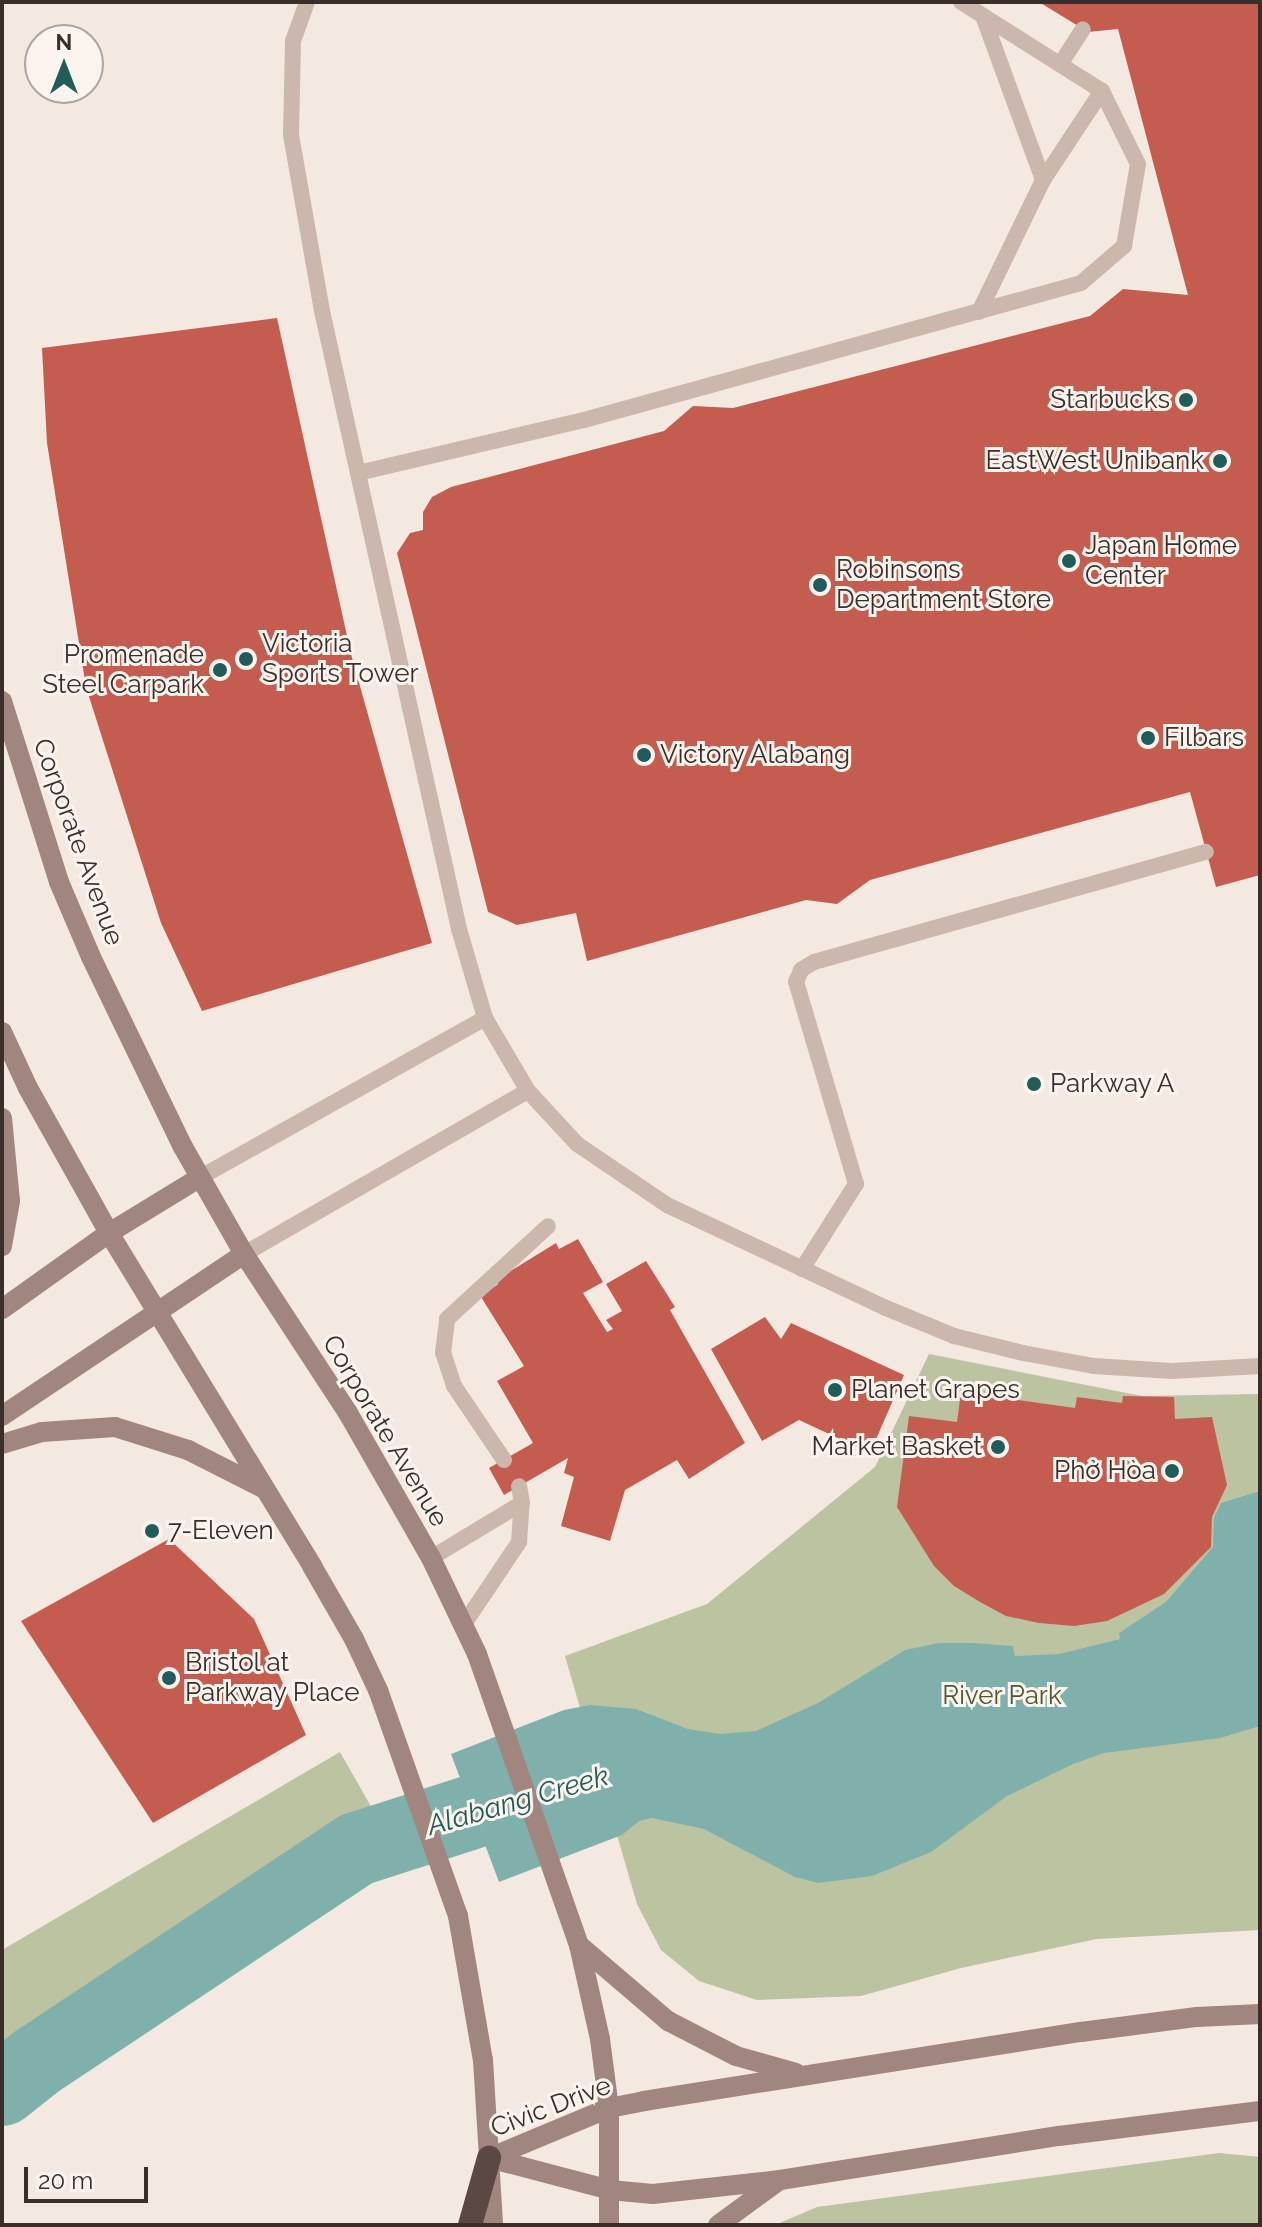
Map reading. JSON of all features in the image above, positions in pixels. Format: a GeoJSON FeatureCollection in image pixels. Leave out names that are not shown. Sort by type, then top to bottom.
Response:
{"type":"FeatureCollection","features":[{"type":"Feature","properties":{"kind":"highway"},"geometry":{"type":"LineString","coordinates":[[470,2225],[489,2158]]}},
{"type":"Feature","properties":{"kind":"main road","name":"Corporate Avenue"},"geometry":{"type":"LineString","coordinates":[[2,701],[59,882],[91,957],[199,1178],[244,1254],[348,1413],[431,1558],[477,1654],[579,1945],[600,2039],[609,2108],[609,2225]]}},
{"type":"Feature","properties":{"kind":"main road"},"geometry":{"type":"LineString","coordinates":[[2,1032],[28,1088],[109,1233],[354,1639],[378,1690],[458,1916],[483,2060],[493,2225]]}},
{"type":"Feature","properties":{"kind":"main road"},"geometry":{"type":"LineString","coordinates":[[2,1118],[10,1201],[2,1246]]}},
{"type":"Feature","properties":{"kind":"main road"},"geometry":{"type":"LineString","coordinates":[[2,1309],[109,1233],[199,1178]]}},
{"type":"Feature","properties":{"kind":"main road"},"geometry":{"type":"LineString","coordinates":[[2,1416],[244,1254]]}},
{"type":"Feature","properties":{"kind":"main road"},"geometry":{"type":"LineString","coordinates":[[2,1444],[42,1432],[115,1427],[188,1450],[264,1488]]}},
{"type":"Feature","properties":{"kind":"main road"},"geometry":{"type":"LineString","coordinates":[[579,1945],[634,1995],[693,2036],[736,2056],[804,2075]]}},
{"type":"Feature","properties":{"kind":"main road","name":"Civic Drive"},"geometry":{"type":"LineString","coordinates":[[489,2158],[609,2108],[1081,2032],[1197,2017],[1260,2014]]}},
{"type":"Feature","properties":{"kind":"main road","name":"Civic Drive"},"geometry":{"type":"LineString","coordinates":[[489,2158],[610,2190],[653,2194],[780,2180],[1059,2136],[1260,2111]]}},
{"type":"Feature","properties":{"kind":"main road"},"geometry":{"type":"LineString","coordinates":[[718,2225],[780,2180]]}},
{"type":"Feature","properties":{"kind":"lane"},"geometry":{"type":"LineString","coordinates":[[307,2],[293,41],[291,135],[322,311],[459,929],[485,1018],[528,1091],[577,1144],[667,1205],[954,1336],[1094,1366],[1172,1371],[1260,1366]]}},
{"type":"Feature","properties":{"kind":"lane"},"geometry":{"type":"LineString","coordinates":[[358,473],[584,420],[1081,283],[1124,246],[1138,164],[1102,91],[961,2]]}},
{"type":"Feature","properties":{"kind":"lane"},"geometry":{"type":"LineString","coordinates":[[983,16],[1043,180]]}},
{"type":"Feature","properties":{"kind":"lane"},"geometry":{"type":"LineString","coordinates":[[1061,63],[1083,29]]}},
{"type":"Feature","properties":{"kind":"lane"},"geometry":{"type":"LineString","coordinates":[[979,312],[1043,180],[1102,91]]}},
{"type":"Feature","properties":{"kind":"lane"},"geometry":{"type":"LineString","coordinates":[[802,1269],[856,1184],[796,982],[801,970],[814,962],[1206,852]]}},
{"type":"Feature","properties":{"kind":"lane"},"geometry":{"type":"LineString","coordinates":[[199,1178],[485,1018]]}},
{"type":"Feature","properties":{"kind":"lane"},"geometry":{"type":"LineString","coordinates":[[244,1254],[528,1091]]}},
{"type":"Feature","properties":{"kind":"lane"},"geometry":{"type":"LineString","coordinates":[[504,1460],[454,1386],[443,1353],[447,1319],[548,1226]]}},
{"type":"Feature","properties":{"kind":"lane"},"geometry":{"type":"LineString","coordinates":[[431,1558],[521,1495],[519,1542],[464,1624]]}},
{"type":"Feature","properties":{"kind":"green space","name":"River Park"},"geometry":{"type":"Polygon","coordinates":[[[929,1354],[1142,1396],[1260,1394],[1260,1930],[1097,1939],[961,1968],[861,1996],[757,2000],[699,1981],[661,1950],[637,1904],[565,1656],[707,1604],[875,1467],[929,1354]]]}},
{"type":"Feature","properties":{"kind":"green space"},"geometry":{"type":"Polygon","coordinates":[[[340,1752],[377,1817],[297,1861],[2,2059],[2,1950],[340,1752]]]}},
{"type":"Feature","properties":{"kind":"green space"},"geometry":{"type":"Polygon","coordinates":[[[1219,2153],[1260,2157],[1260,2225],[775,2225],[817,2207],[1219,2153]]]}},
{"type":"Feature","properties":{"kind":"water"},"geometry":{"type":"Polygon","coordinates":[[[1260,1491],[1260,1726],[1220,1738],[1104,1753],[1073,1764],[1007,1796],[931,1852],[872,1876],[818,1883],[795,1877],[704,1829],[652,1818],[639,1821],[622,1835],[499,1882],[451,1754],[564,1710],[590,1705],[636,1709],[688,1729],[721,1734],[756,1731],[818,1703],[905,1650],[939,1643],[973,1643],[1013,1646],[1015,1656],[1059,1654],[1120,1639],[1119,1633],[1166,1602],[1213,1547],[1214,1518],[1221,1503],[1260,1491]]]}},
{"type":"Feature","properties":{"kind":"building"},"geometry":{"type":"Polygon","coordinates":[[[1039,2],[1260,2],[1260,875],[1216,887],[1190,792],[870,880],[837,904],[806,900],[587,961],[576,913],[517,925],[488,912],[397,553],[410,533],[423,530],[423,512],[432,497],[451,487],[664,431],[693,406],[733,408],[1090,316],[1123,289],[1188,295],[1118,29],[1088,32],[1039,2]]]}},
{"type":"Feature","properties":{"kind":"building","name":"Promenade Steel Carpark"},"geometry":{"type":"Polygon","coordinates":[[[277,318],[351,654],[432,943],[202,1011],[161,923],[86,687],[47,443],[42,348],[277,318]]]}},
{"type":"Feature","properties":{"kind":"building"},"geometry":{"type":"Polygon","coordinates":[[[578,1239],[603,1282],[583,1293],[607,1332],[613,1329],[606,1320],[622,1311],[606,1284],[646,1261],[675,1307],[670,1310],[745,1443],[689,1479],[677,1460],[625,1490],[610,1541],[561,1526],[574,1477],[564,1473],[568,1458],[504,1495],[489,1468],[533,1443],[497,1381],[524,1366],[481,1297],[498,1284],[496,1280],[556,1243],[559,1249],[578,1239]]]}},
{"type":"Feature","properties":{"kind":"building"},"geometry":{"type":"Polygon","coordinates":[[[765,1317],[781,1339],[791,1323],[904,1375],[870,1453],[799,1420],[762,1441],[711,1349],[765,1317]]]}},
{"type":"Feature","properties":{"kind":"building"},"geometry":{"type":"Polygon","coordinates":[[[961,1392],[1075,1408],[1077,1397],[1122,1403],[1123,1396],[1174,1397],[1175,1419],[1212,1417],[1227,1485],[1212,1517],[1211,1547],[1164,1594],[1107,1621],[1074,1626],[1006,1616],[954,1586],[934,1566],[897,1507],[909,1416],[957,1422],[961,1392]]]}},
{"type":"Feature","properties":{"kind":"building","name":"Bristol at Parkway Place"},"geometry":{"type":"Polygon","coordinates":[[[169,1539],[254,1619],[306,1735],[153,1823],[21,1621],[169,1539]]]}},
{"type":"Feature","properties":{"kind":"waterway","name":"Alabang Creek"},"geometry":{"type":"LineString","coordinates":[[2,2089],[36,2062],[357,1849],[569,1781]]}},
{"type":"Feature","properties":{"kind":"place","name":"Starbucks"},"geometry":{"type":"Point","coordinates":[1186,400]}},
{"type":"Feature","properties":{"kind":"place","name":"EastWest Unibank"},"geometry":{"type":"Point","coordinates":[1220,461]}},
{"type":"Feature","properties":{"kind":"place","name":"Japan Home Center"},"geometry":{"type":"Point","coordinates":[1069,561]}},
{"type":"Feature","properties":{"kind":"place","name":"Robinsons Department Store"},"geometry":{"type":"Point","coordinates":[820,585]}},
{"type":"Feature","properties":{"kind":"place","name":"Victoria Sports Tower"},"geometry":{"type":"Point","coordinates":[246,659]}},
{"type":"Feature","properties":{"kind":"place","name":"Promenade Steel Carpark"},"geometry":{"type":"Point","coordinates":[220,670]}},
{"type":"Feature","properties":{"kind":"place","name":"Filbars"},"geometry":{"type":"Point","coordinates":[1148,738]}},
{"type":"Feature","properties":{"kind":"place","name":"Victory Alabang"},"geometry":{"type":"Point","coordinates":[644,755]}},
{"type":"Feature","properties":{"kind":"place","name":"Parkway A"},"geometry":{"type":"Point","coordinates":[1034,1084]}},
{"type":"Feature","properties":{"kind":"place","name":"Planet Grapes"},"geometry":{"type":"Point","coordinates":[835,1390]}},
{"type":"Feature","properties":{"kind":"place","name":"Market Basket"},"geometry":{"type":"Point","coordinates":[998,1447]}},
{"type":"Feature","properties":{"kind":"place","name":"Phở Hòa"},"geometry":{"type":"Point","coordinates":[1172,1471]}},
{"type":"Feature","properties":{"kind":"place","name":"7-Eleven"},"geometry":{"type":"Point","coordinates":[152,1531]}},
{"type":"Feature","properties":{"kind":"place","name":"Bristol at Parkway Place"},"geometry":{"type":"Point","coordinates":[169,1678]}}]}
